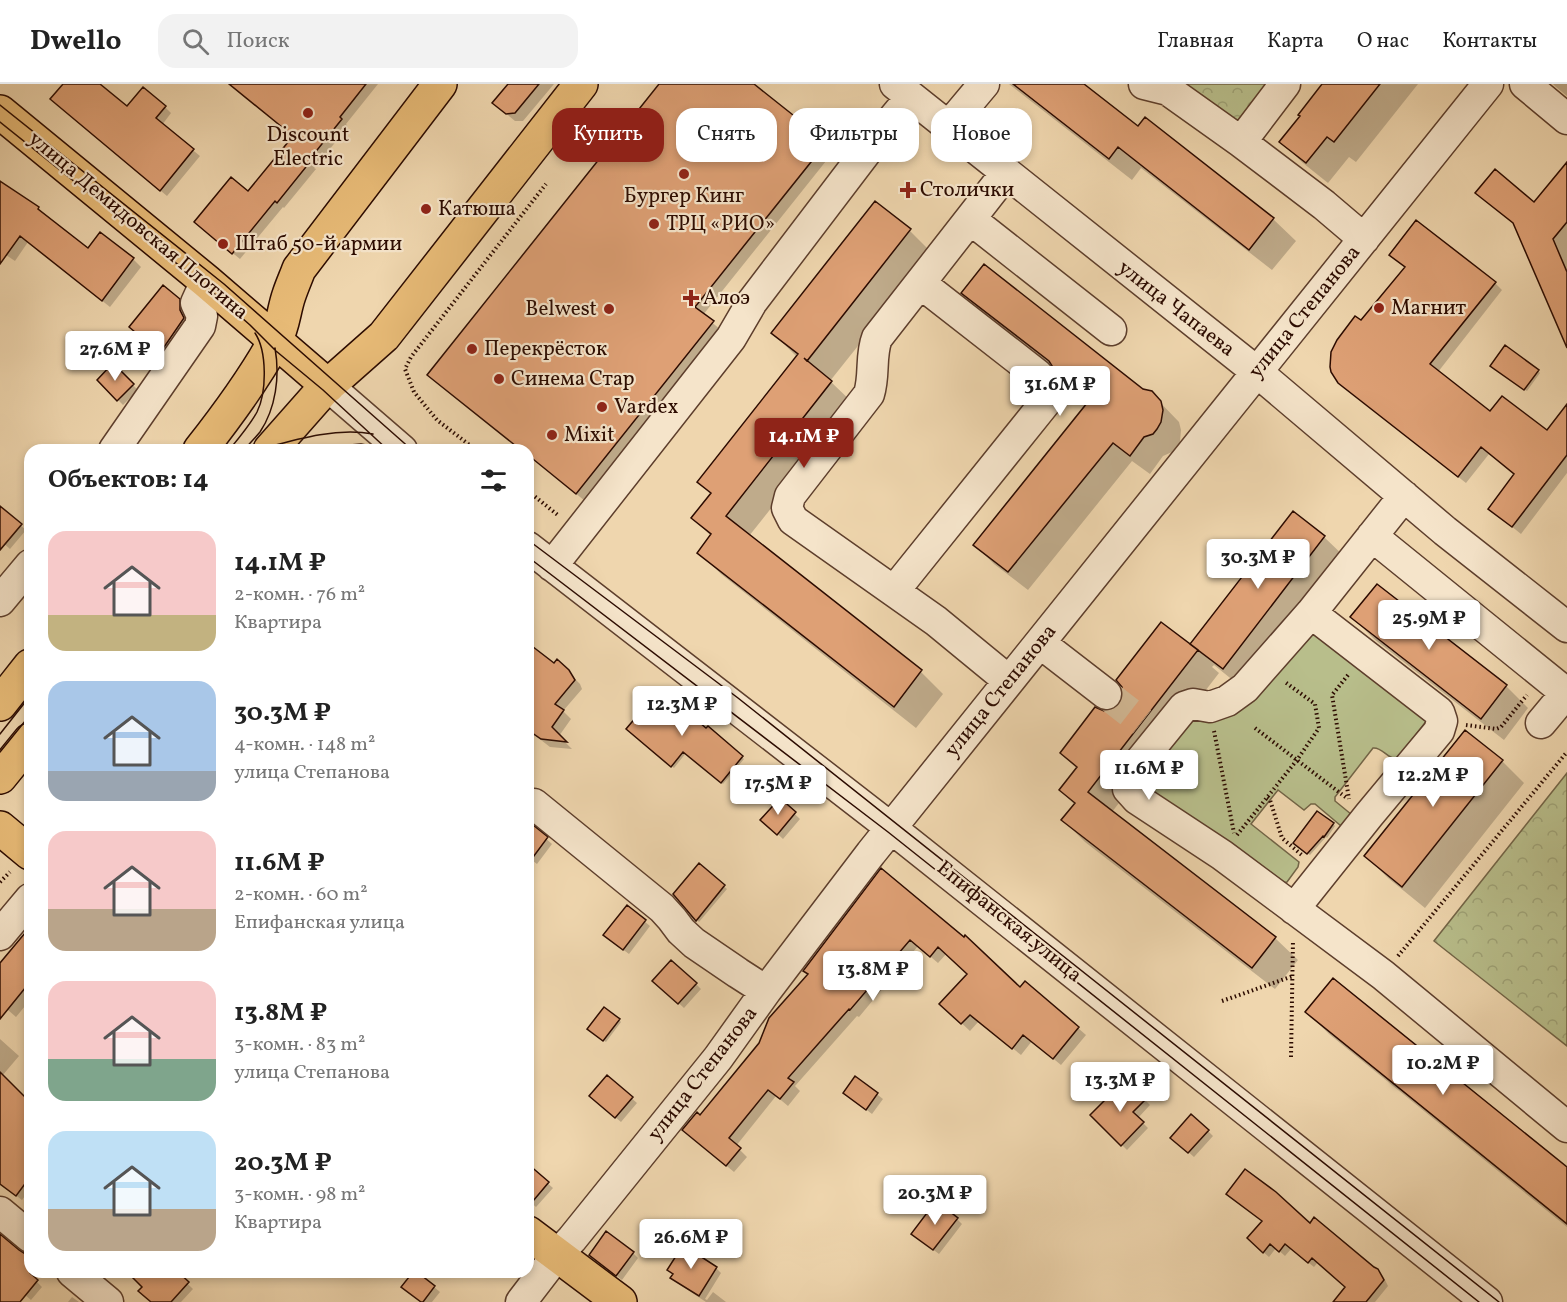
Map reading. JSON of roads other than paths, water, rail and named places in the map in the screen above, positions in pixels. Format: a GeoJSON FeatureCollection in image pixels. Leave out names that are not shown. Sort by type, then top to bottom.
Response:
{"type":"FeatureCollection","features":[{"type":"Feature","properties":{"kind":"main road"},"geometry":{"type":"LineString","coordinates":[[205,444],[276,340],[288,295],[299,269],[440,84]]}},
{"type":"Feature","properties":{"kind":"main road"},"geometry":{"type":"LineString","coordinates":[[275,444],[328,386],[384,336],[581,84]]}},
{"type":"Feature","properties":{"kind":"main road","name":"улица Демидовская Плотина"},"geometry":{"type":"LineString","coordinates":[[0,112],[206,281],[328,386]]}},
{"type":"Feature","properties":{"kind":"main road"},"geometry":{"type":"LineString","coordinates":[[0,704],[24,674]]}},
{"type":"Feature","properties":{"kind":"main road"},"geometry":{"type":"LineString","coordinates":[[0,777],[24,747]]}},
{"type":"Feature","properties":{"kind":"main road"},"geometry":{"type":"LineString","coordinates":[[0,828],[24,848]]}},
{"type":"Feature","properties":{"kind":"main road"},"geometry":{"type":"LineString","coordinates":[[534,1238],[620,1302]]}},
{"type":"Feature","properties":{"kind":"street"},"geometry":{"type":"LineString","coordinates":[[964,108],[984,84]]}},
{"type":"Feature","properties":{"kind":"street"},"geometry":{"type":"LineString","coordinates":[[1144,84],[1168,90],[1241,142],[1364,238]]}},
{"type":"Feature","properties":{"kind":"street"},"geometry":{"type":"LineString","coordinates":[[1241,142],[1285,84]]}},
{"type":"Feature","properties":{"kind":"street","name":"улица Степанова"},"geometry":{"type":"LineString","coordinates":[[521,1302],[718,1058],[766,991],[891,828],[1488,84]]}},
{"type":"Feature","properties":{"kind":"street"},"geometry":{"type":"LineString","coordinates":[[1525,84],[1567,119]]}},
{"type":"Feature","properties":{"kind":"street"},"geometry":{"type":"LineString","coordinates":[[552,566],[731,338],[752,302],[873,143],[903,90]]}},
{"type":"Feature","properties":{"kind":"street","name":"улица Чапаева"},"geometry":{"type":"LineString","coordinates":[[903,90],[931,113]]}},
{"type":"Feature","properties":{"kind":"street","name":"улица Чапаева"},"geometry":{"type":"LineString","coordinates":[[992,162],[1257,372],[1445,531],[1567,627]]}},
{"type":"Feature","properties":{"kind":"street"},"geometry":{"type":"LineString","coordinates":[[1006,173],[877,338],[873,348],[872,384],[869,394],[790,496],[787,508],[793,520],[936,621],[1009,681]]}},
{"type":"Feature","properties":{"kind":"street"},"geometry":{"type":"LineString","coordinates":[[970,219],[1112,330]]}},
{"type":"Feature","properties":{"kind":"street"},"geometry":{"type":"LineString","coordinates":[[118,444],[200,326],[202,316],[196,303],[206,281]]}},
{"type":"Feature","properties":{"kind":"street"},"geometry":{"type":"LineString","coordinates":[[894,591],[1045,403],[1038,375],[920,283]]}},
{"type":"Feature","properties":{"kind":"street"},"geometry":{"type":"LineString","coordinates":[[328,386],[395,444]]}},
{"type":"Feature","properties":{"kind":"street"},"geometry":{"type":"LineString","coordinates":[[1404,496],[1311,613],[1245,688],[1227,701],[1210,707],[1194,704],[1184,707],[1151,729],[1128,776],[1128,789],[1137,799],[1222,855],[1383,975],[1567,1127]]}},
{"type":"Feature","properties":{"kind":"street"},"geometry":{"type":"LineString","coordinates":[[1372,536],[1566,693],[1541,723]]}},
{"type":"Feature","properties":{"kind":"street","name":"Епифанская улица"},"geometry":{"type":"LineString","coordinates":[[534,552],[891,828],[1487,1302]]}},
{"type":"Feature","properties":{"kind":"street"},"geometry":{"type":"LineString","coordinates":[[0,601],[24,572]]}},
{"type":"Feature","properties":{"kind":"street"},"geometry":{"type":"LineString","coordinates":[[1294,909],[1323,873],[1359,807],[1439,731],[1442,721],[1439,712],[1311,613]]}},
{"type":"Feature","properties":{"kind":"street"},"geometry":{"type":"LineString","coordinates":[[1040,643],[1106,693]]}},
{"type":"Feature","properties":{"kind":"street"},"geometry":{"type":"LineString","coordinates":[[534,804],[662,908],[694,943],[766,991]]}},
{"type":"Feature","properties":{"kind":"street"},"geometry":{"type":"LineString","coordinates":[[0,935],[24,906]]}},
{"type":"Feature","properties":{"kind":"street"},"geometry":{"type":"LineString","coordinates":[[0,1212],[24,1232]]}},
{"type":"Feature","properties":{"kind":"street"},"geometry":{"type":"LineString","coordinates":[[79,1278],[108,1302]]}},
{"type":"Feature","properties":{"kind":"tunnel"},"geometry":{"type":"LineString","coordinates":[[1106,694],[1142,722]]}},
{"type":"Feature","properties":{"kind":"tram line"},"geometry":{"type":"LineString","coordinates":[[0,105],[224,284],[405,444]]}},
{"type":"Feature","properties":{"kind":"tram line"},"geometry":{"type":"LineString","coordinates":[[0,122],[216,295],[382,444]]}},
{"type":"Feature","properties":{"kind":"tram line"},"geometry":{"type":"LineString","coordinates":[[234,444],[257,412],[263,394],[264,361],[255,333]]}},
{"type":"Feature","properties":{"kind":"tram line"},"geometry":{"type":"LineString","coordinates":[[249,444],[260,432],[273,402],[277,381],[275,348]]}},
{"type":"Feature","properties":{"kind":"tram line"},"geometry":{"type":"LineString","coordinates":[[280,444],[329,433],[373,434]]}},
{"type":"Feature","properties":{"kind":"tram line"},"geometry":{"type":"LineString","coordinates":[[534,545],[738,698],[1499,1302]]}},
{"type":"Feature","properties":{"kind":"tram line"},"geometry":{"type":"LineString","coordinates":[[534,562],[888,832],[1479,1302]]}},
{"type":"Feature","properties":{"kind":"tram line"},"geometry":{"type":"LineString","coordinates":[[0,734],[24,704]]}},
{"type":"Feature","properties":{"kind":"tram line"},"geometry":{"type":"LineString","coordinates":[[0,752],[24,722]]}},
{"type":"Feature","properties":{"kind":"place","name":"Discount Electric"},"geometry":{"type":"Point","coordinates":[308,113]}},
{"type":"Feature","properties":{"kind":"place","name":"Бургер Кинг"},"geometry":{"type":"Point","coordinates":[684,174]}},
{"type":"Feature","properties":{"kind":"place","name":"Столички"},"geometry":{"type":"Point","coordinates":[908,190]}},
{"type":"Feature","properties":{"kind":"place","name":"Катюша"},"geometry":{"type":"Point","coordinates":[426,209]}},
{"type":"Feature","properties":{"kind":"place","name":"ТРЦ «РИО»"},"geometry":{"type":"Point","coordinates":[654,224]}},
{"type":"Feature","properties":{"kind":"place","name":"Штаб 50-й армии"},"geometry":{"type":"Point","coordinates":[223,244]}},
{"type":"Feature","properties":{"kind":"place","name":"Алоэ"},"geometry":{"type":"Point","coordinates":[691,298]}},
{"type":"Feature","properties":{"kind":"place","name":"Магнит"},"geometry":{"type":"Point","coordinates":[1379,308]}},
{"type":"Feature","properties":{"kind":"place","name":"Belwest"},"geometry":{"type":"Point","coordinates":[609,309]}},
{"type":"Feature","properties":{"kind":"place","name":"Перекрёсток"},"geometry":{"type":"Point","coordinates":[472,349]}},
{"type":"Feature","properties":{"kind":"place","name":"Синема Стар"},"geometry":{"type":"Point","coordinates":[499,379]}},
{"type":"Feature","properties":{"kind":"place","name":"Vardex"},"geometry":{"type":"Point","coordinates":[602,407]}},
{"type":"Feature","properties":{"kind":"place","name":"Mixit"},"geometry":{"type":"Point","coordinates":[552,435]}}]}
